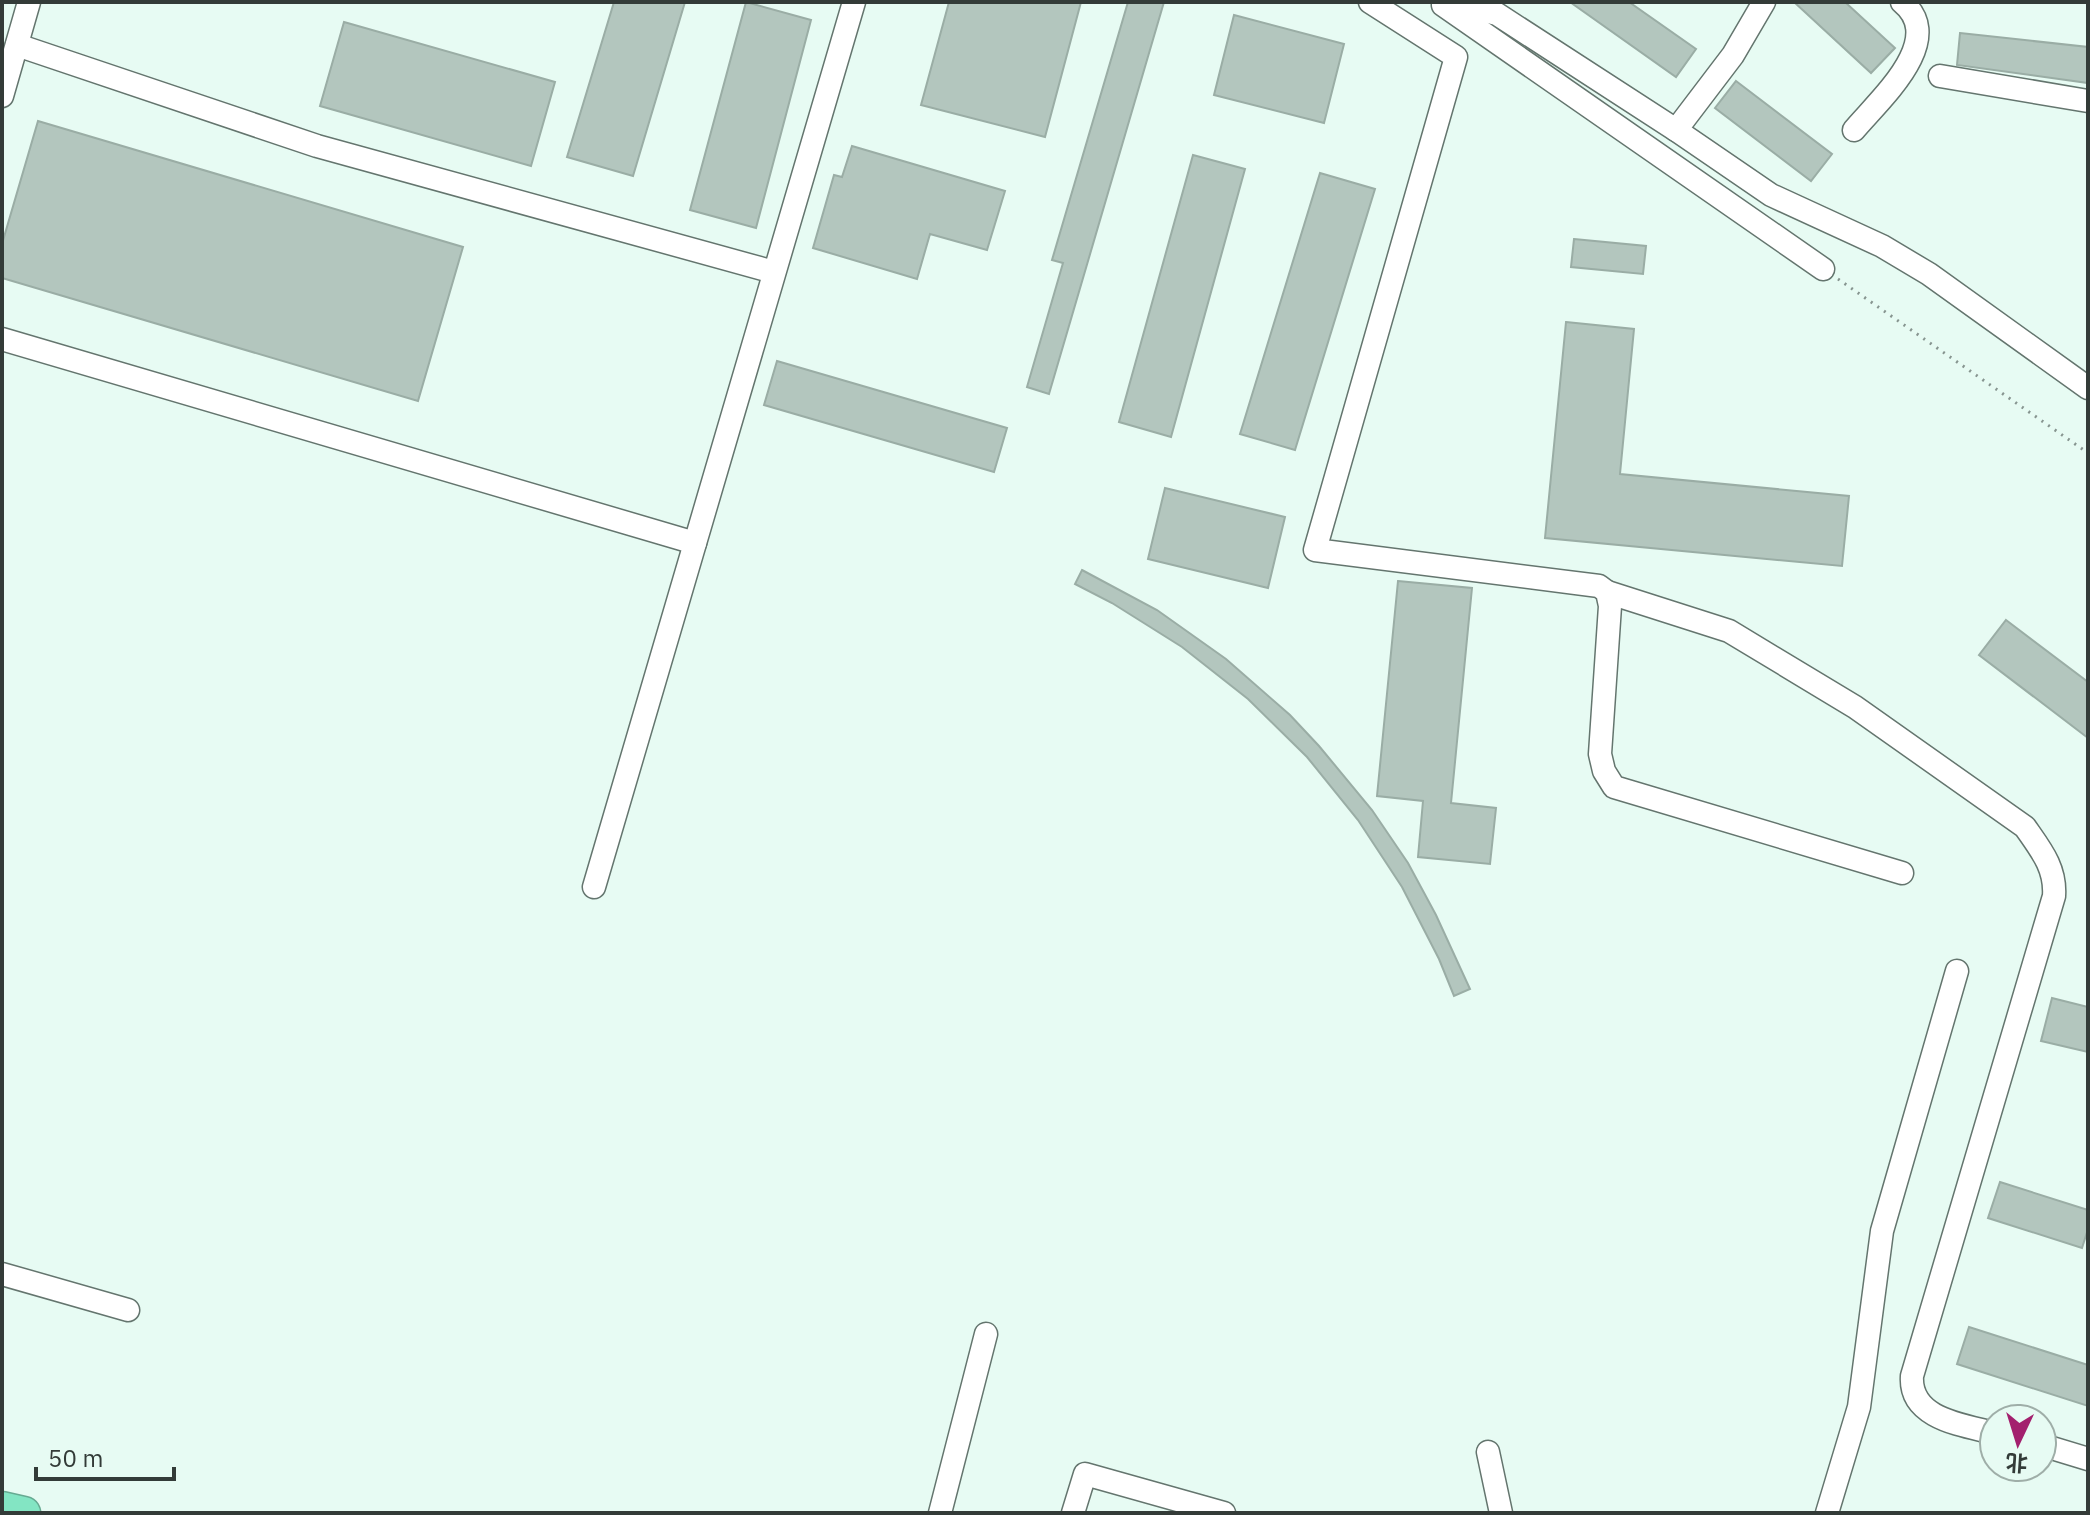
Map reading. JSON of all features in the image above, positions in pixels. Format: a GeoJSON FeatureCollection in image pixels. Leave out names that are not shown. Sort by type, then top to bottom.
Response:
{"type":"FeatureCollection","features":[{"type":"Feature","properties":{"kind":"highway"},"geometry":{"type":"LineString","coordinates":[[2,1508],[24,1513]]}},
{"type":"Feature","properties":{"kind":"street"},"geometry":{"type":"LineString","coordinates":[[2,96],[29,2]]}},
{"type":"Feature","properties":{"kind":"street"},"geometry":{"type":"LineString","coordinates":[[594,887],[854,2]]}},
{"type":"Feature","properties":{"kind":"street"},"geometry":{"type":"LineString","coordinates":[[1370,2],[1456,57],[1315,550],[1593,584],[1607,592],[1729,631],[1855,707],[2025,827],[2045,855],[2055,878],[2054,896],[1912,1376],[1911,1387],[1923,1406],[1939,1419],[1978,1429]]}},
{"type":"Feature","properties":{"kind":"street"},"geometry":{"type":"LineString","coordinates":[[1438,2],[1823,269]]}},
{"type":"Feature","properties":{"kind":"street"},"geometry":{"type":"LineString","coordinates":[[1451,2],[1497,14],[1771,195],[1882,246],[1929,274],[2088,388]]}},
{"type":"Feature","properties":{"kind":"street"},"geometry":{"type":"LineString","coordinates":[[1676,130],[1733,55],[1764,2]]}},
{"type":"Feature","properties":{"kind":"street"},"geometry":{"type":"LineString","coordinates":[[1854,130],[1913,57],[1918,32],[1915,19],[1902,2]]}},
{"type":"Feature","properties":{"kind":"street"},"geometry":{"type":"LineString","coordinates":[[17,45],[317,146],[774,272]]}},
{"type":"Feature","properties":{"kind":"street"},"geometry":{"type":"LineString","coordinates":[[1940,76],[2088,101]]}},
{"type":"Feature","properties":{"kind":"street"},"geometry":{"type":"LineString","coordinates":[[2,339],[695,543]]}},
{"type":"Feature","properties":{"kind":"street"},"geometry":{"type":"LineString","coordinates":[[1607,592],[1610,606],[1600,754],[1604,771],[1614,787],[1902,873]]}},
{"type":"Feature","properties":{"kind":"street"},"geometry":{"type":"LineString","coordinates":[[1827,1513],[1859,1407],[1882,1231],[1957,971]]}},
{"type":"Feature","properties":{"kind":"street"},"geometry":{"type":"LineString","coordinates":[[2,1274],[128,1310]]}},
{"type":"Feature","properties":{"kind":"street"},"geometry":{"type":"LineString","coordinates":[[940,1513],[986,1334]]}},
{"type":"Feature","properties":{"kind":"street"},"geometry":{"type":"LineString","coordinates":[[2058,1450],[2088,1459]]}},
{"type":"Feature","properties":{"kind":"street"},"geometry":{"type":"LineString","coordinates":[[1488,1452],[1501,1513]]}},
{"type":"Feature","properties":{"kind":"street"},"geometry":{"type":"LineString","coordinates":[[1073,1513],[1085,1474],[1224,1513]]}},
{"type":"Feature","properties":{"kind":"path"},"geometry":{"type":"LineString","coordinates":[[1823,269],[2088,453]]}},
{"type":"Feature","properties":{"kind":"building"},"geometry":{"type":"Polygon","coordinates":[[[614,2],[685,2],[633,176],[567,157],[614,2]]]}},
{"type":"Feature","properties":{"kind":"building"},"geometry":{"type":"Polygon","coordinates":[[[746,2],[811,20],[756,228],[690,210],[746,2]]]}},
{"type":"Feature","properties":{"kind":"building"},"geometry":{"type":"Polygon","coordinates":[[[949,2],[1081,2],[1045,137],[921,105],[949,2]]]}},
{"type":"Feature","properties":{"kind":"building"},"geometry":{"type":"Polygon","coordinates":[[[1128,2],[1164,2],[1049,394],[1027,387],[1063,263],[1052,260],[1128,2]]]}},
{"type":"Feature","properties":{"kind":"building"},"geometry":{"type":"Polygon","coordinates":[[[1570,2],[1629,2],[1696,49],[1676,77],[1570,2]]]}},
{"type":"Feature","properties":{"kind":"building"},"geometry":{"type":"Polygon","coordinates":[[[1794,2],[1845,2],[1895,48],[1871,73],[1794,2]]]}},
{"type":"Feature","properties":{"kind":"building"},"geometry":{"type":"Polygon","coordinates":[[[1234,15],[1344,44],[1324,123],[1214,95],[1234,15]]]}},
{"type":"Feature","properties":{"kind":"building"},"geometry":{"type":"Polygon","coordinates":[[[344,22],[555,82],[531,166],[320,106],[344,22]]]}},
{"type":"Feature","properties":{"kind":"building"},"geometry":{"type":"Polygon","coordinates":[[[1960,33],[2088,47],[2088,83],[1957,65],[1960,33]]]}},
{"type":"Feature","properties":{"kind":"building"},"geometry":{"type":"Polygon","coordinates":[[[1736,81],[1832,154],[1811,181],[1715,108],[1736,81]]]}},
{"type":"Feature","properties":{"kind":"building"},"geometry":{"type":"Polygon","coordinates":[[[38,121],[463,247],[418,401],[2,278],[2,244],[38,121]]]}},
{"type":"Feature","properties":{"kind":"building"},"geometry":{"type":"Polygon","coordinates":[[[852,146],[1005,191],[987,250],[930,234],[917,279],[813,248],[834,175],[842,177],[852,146]]]}},
{"type":"Feature","properties":{"kind":"building"},"geometry":{"type":"Polygon","coordinates":[[[1193,155],[1245,169],[1171,437],[1119,422],[1193,155]]]}},
{"type":"Feature","properties":{"kind":"building"},"geometry":{"type":"Polygon","coordinates":[[[1320,173],[1375,189],[1295,450],[1240,434],[1320,173]]]}},
{"type":"Feature","properties":{"kind":"building"},"geometry":{"type":"Polygon","coordinates":[[[1574,239],[1646,246],[1643,274],[1571,267],[1574,239]]]}},
{"type":"Feature","properties":{"kind":"building"},"geometry":{"type":"Polygon","coordinates":[[[1566,322],[1634,329],[1620,474],[1849,496],[1842,566],[1545,538],[1566,322]]]}},
{"type":"Feature","properties":{"kind":"building"},"geometry":{"type":"Polygon","coordinates":[[[777,361],[1007,428],[994,472],[764,405],[777,361]]]}},
{"type":"Feature","properties":{"kind":"building"},"geometry":{"type":"Polygon","coordinates":[[[1165,488],[1285,517],[1268,588],[1148,559],[1165,488]]]}},
{"type":"Feature","properties":{"kind":"building"},"geometry":{"type":"Polygon","coordinates":[[[1082,570],[1157,610],[1226,659],[1290,715],[1319,746],[1372,810],[1408,863],[1470,989],[1454,996],[1402,887],[1358,820],[1307,757],[1248,699],[1182,647],[1075,584],[1082,570]]]}},
{"type":"Feature","properties":{"kind":"building"},"geometry":{"type":"Polygon","coordinates":[[[1398,581],[1472,588],[1451,803],[1496,808],[1490,864],[1418,857],[1423,801],[1377,796],[1398,581]]]}},
{"type":"Feature","properties":{"kind":"building"},"geometry":{"type":"Polygon","coordinates":[[[2006,620],[2088,682],[2088,738],[1979,655],[2006,620]]]}},
{"type":"Feature","properties":{"kind":"building"},"geometry":{"type":"Polygon","coordinates":[[[2052,998],[2088,1007],[2088,1052],[2041,1041],[2052,998]]]}},
{"type":"Feature","properties":{"kind":"building"},"geometry":{"type":"Polygon","coordinates":[[[2000,1182],[2088,1210],[2088,1229],[2082,1248],[1988,1218],[2000,1182]]]}},
{"type":"Feature","properties":{"kind":"building"},"geometry":{"type":"Polygon","coordinates":[[[1969,1327],[2088,1365],[2088,1406],[1957,1364],[1969,1327]]]}}]}
